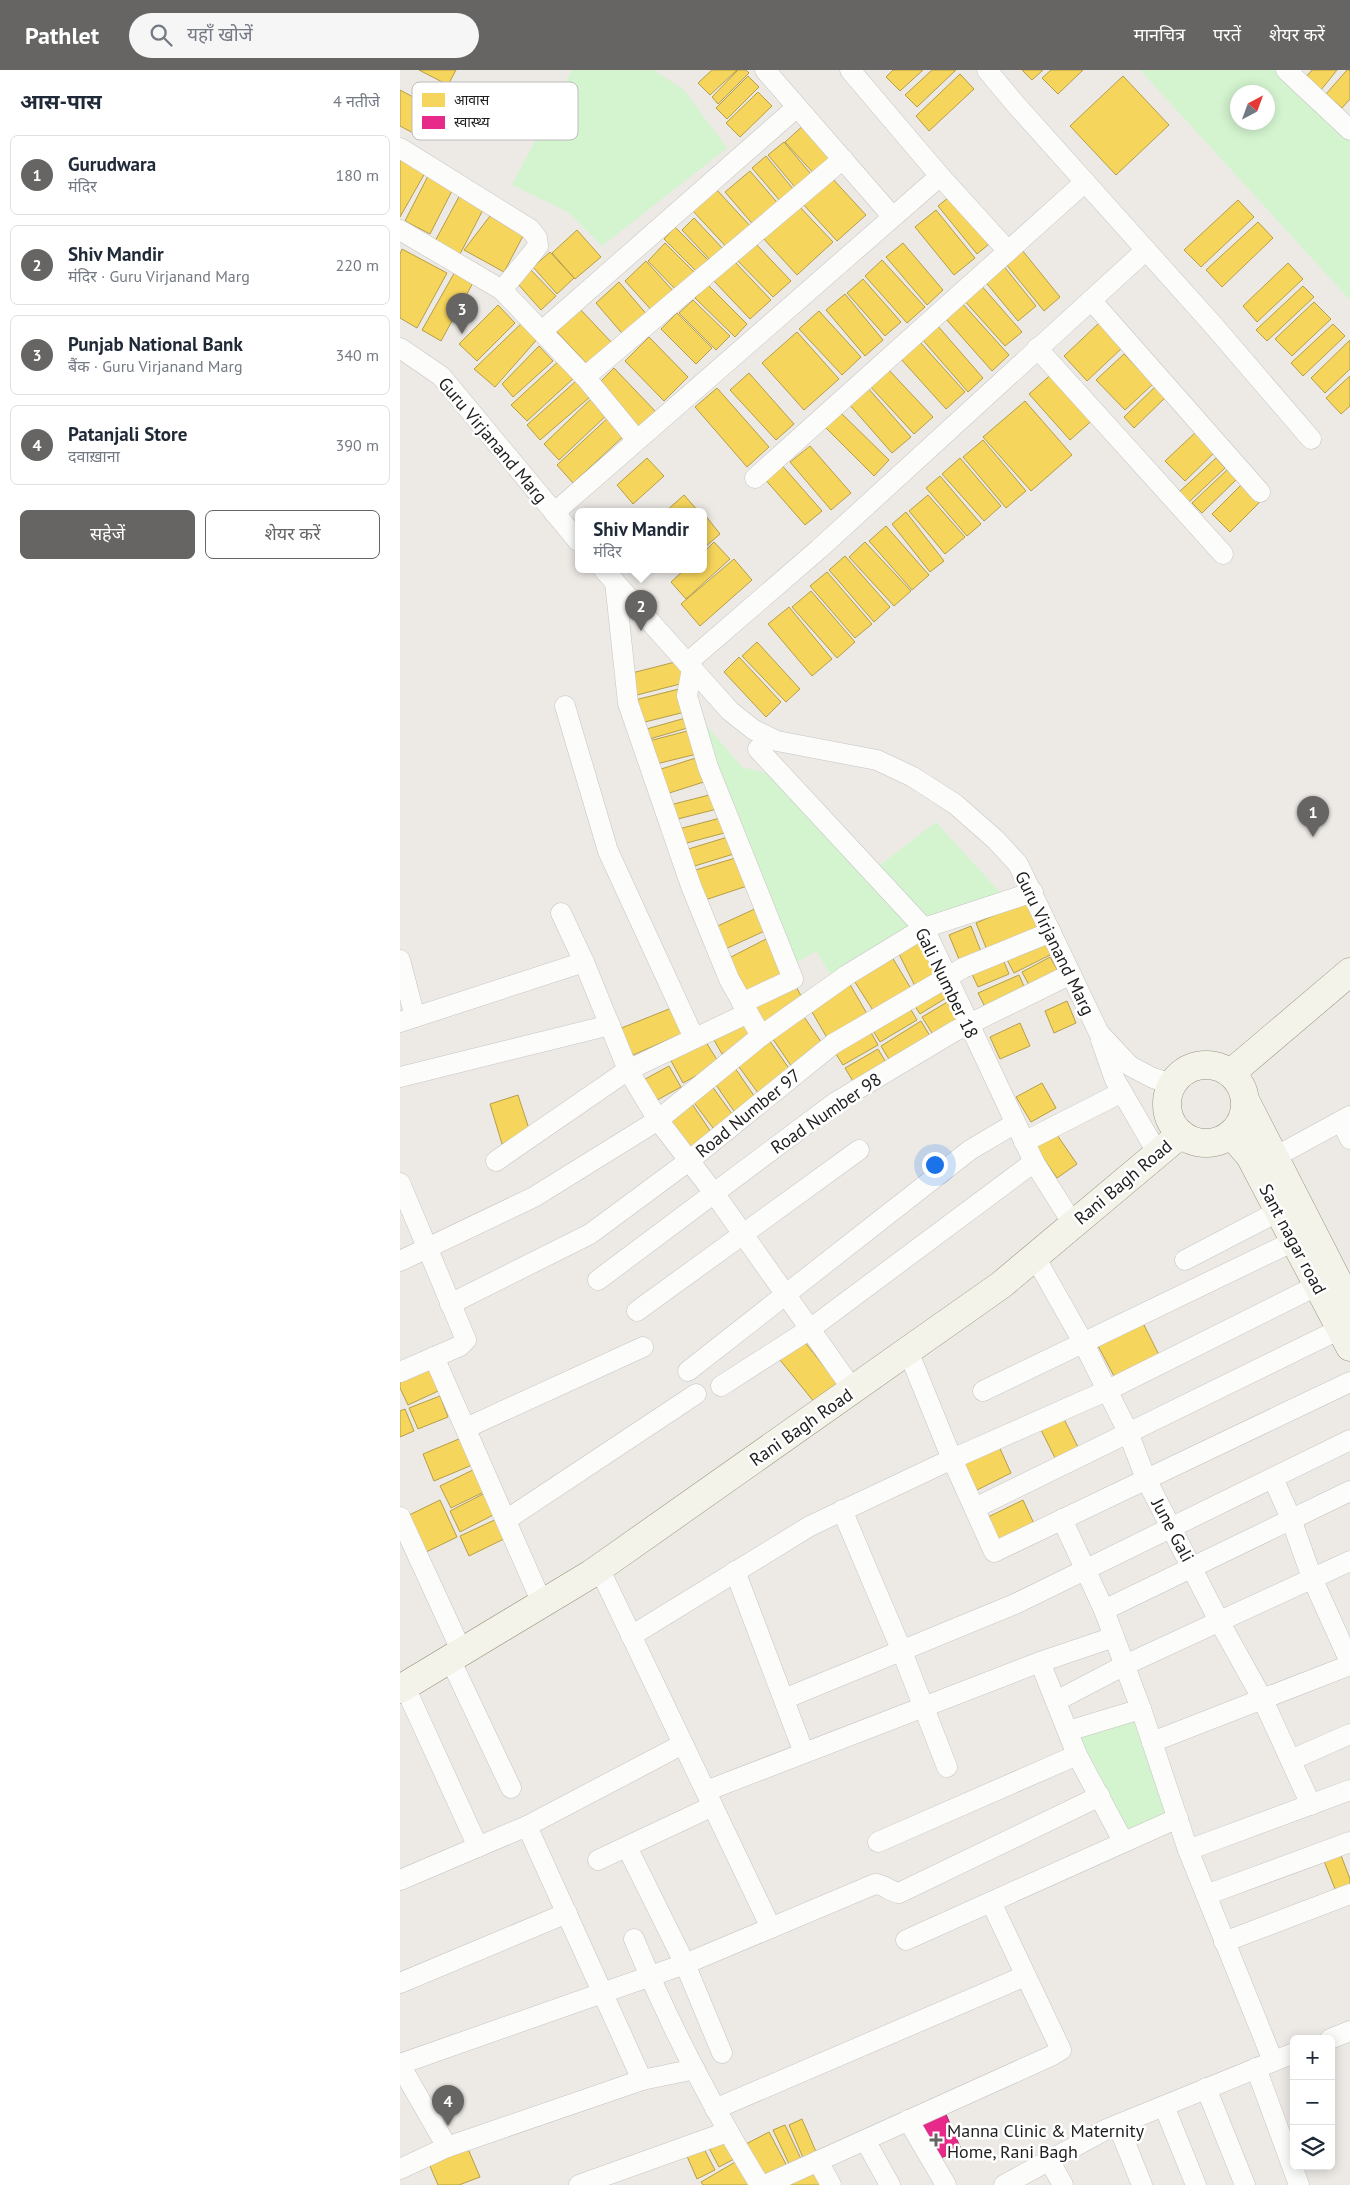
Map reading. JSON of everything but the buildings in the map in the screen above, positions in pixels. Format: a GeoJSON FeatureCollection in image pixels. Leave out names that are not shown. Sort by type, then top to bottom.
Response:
{"type":"FeatureCollection","features":[{"type":"Feature","properties":{"kind":"street"},"geometry":{"type":"LineString","coordinates":[[765,70],[892,216]]}},
{"type":"Feature","properties":{"kind":"street"},"geometry":{"type":"LineString","coordinates":[[850,70],[940,176],[1008,251]]}},
{"type":"Feature","properties":{"kind":"street"},"geometry":{"type":"LineString","coordinates":[[987,70],[1310,439]]}},
{"type":"Feature","properties":{"kind":"street"},"geometry":{"type":"LineString","coordinates":[[1286,70],[1350,130]]}},
{"type":"Feature","properties":{"kind":"street"},"geometry":{"type":"LineString","coordinates":[[542,331],[797,107]]}},
{"type":"Feature","properties":{"kind":"street"},"geometry":{"type":"LineString","coordinates":[[400,148],[530,229],[538,238],[538,246],[502,290]]}},
{"type":"Feature","properties":{"kind":"street"},"geometry":{"type":"LineString","coordinates":[[585,378],[843,159]]}},
{"type":"Feature","properties":{"kind":"street"},"geometry":{"type":"LineString","coordinates":[[554,513],[940,176]]}},
{"type":"Feature","properties":{"kind":"street"},"geometry":{"type":"LineString","coordinates":[[755,478],[1085,182]]}},
{"type":"Feature","properties":{"kind":"street"},"geometry":{"type":"LineString","coordinates":[[400,230],[502,290],[585,378],[637,440]]}},
{"type":"Feature","properties":{"kind":"street"},"geometry":{"type":"LineString","coordinates":[[496,1161],[628,1070],[694,1038],[793,979],[708,767],[687,696],[690,665],[1146,250]]}},
{"type":"Feature","properties":{"kind":"street"},"geometry":{"type":"LineString","coordinates":[[1090,300],[1260,492]]}},
{"type":"Feature","properties":{"kind":"street","name":"Guru Virjanand Marg"},"geometry":{"type":"LineString","coordinates":[[400,348],[441,376],[575,538]]}},
{"type":"Feature","properties":{"kind":"street"},"geometry":{"type":"LineString","coordinates":[[1037,348],[1223,554]]}},
{"type":"Feature","properties":{"kind":"street"},"geometry":{"type":"LineString","coordinates":[[610,576],[628,703],[691,886],[729,980],[761,1036]]}},
{"type":"Feature","properties":{"kind":"street","name":"Guru Virjanand Marg"},"geometry":{"type":"LineString","coordinates":[[610,576],[730,711],[754,730],[777,741],[877,760],[913,777],[955,804],[996,840],[1018,864],[1033,892],[1099,1033],[1115,1080],[1158,1154]]}},
{"type":"Feature","properties":{"kind":"street"},"geometry":{"type":"LineString","coordinates":[[565,706],[608,851],[694,1038]]}},
{"type":"Feature","properties":{"kind":"street","name":"Gali Number 18"},"geometry":{"type":"LineString","coordinates":[[758,749],[924,928],[1014,1124],[1034,1162],[1073,1224]]}},
{"type":"Feature","properties":{"kind":"street"},"geometry":{"type":"LineString","coordinates":[[400,1261],[534,1196],[658,1120],[761,1036],[847,975],[924,928],[1033,892]]}},
{"type":"Feature","properties":{"kind":"street"},"geometry":{"type":"LineString","coordinates":[[561,913],[584,962],[628,1070],[658,1120],[714,1193],[853,1390]]}},
{"type":"Feature","properties":{"kind":"street","name":"Road Number 97"},"geometry":{"type":"LineString","coordinates":[[450,1304],[590,1234],[690,1160],[833,1044],[963,968],[1051,932]]}},
{"type":"Feature","properties":{"kind":"street"},"geometry":{"type":"LineString","coordinates":[[400,960],[408,1020],[584,962]]}},
{"type":"Feature","properties":{"kind":"street"},"geometry":{"type":"LineString","coordinates":[[1231,1073],[1350,972]]}},
{"type":"Feature","properties":{"kind":"street","name":"Road Number 98"},"geometry":{"type":"LineString","coordinates":[[598,1280],[836,1102],[967,1024],[1071,974]]}},
{"type":"Feature","properties":{"kind":"street"},"geometry":{"type":"LineString","coordinates":[[400,1077],[610,1025]]}},
{"type":"Feature","properties":{"kind":"street","name":"Guru Virjanand Marg"},"geometry":{"type":"LineString","coordinates":[[1099,1033],[1130,1066],[1153,1078],[1172,1084]]}},
{"type":"Feature","properties":{"kind":"street"},"geometry":{"type":"LineString","coordinates":[[1202,1064],[1215,1065],[1231,1073],[1240,1084],[1245,1100],[1241,1122],[1231,1134],[1210,1143],[1194,1142],[1181,1134],[1172,1125],[1166,1107],[1168,1093],[1172,1084],[1175,1078],[1187,1069],[1202,1064]]}},
{"type":"Feature","properties":{"kind":"street"},"geometry":{"type":"LineString","coordinates":[[1024,1142],[1122,1092]]}},
{"type":"Feature","properties":{"kind":"street","name":"Sant nagar road"},"geometry":{"type":"LineString","coordinates":[[1245,1100],[1275,1158],[1347,1327]]}},
{"type":"Feature","properties":{"kind":"street"},"geometry":{"type":"LineString","coordinates":[[1275,1158],[1346,1119],[1350,1139]]}},
{"type":"Feature","properties":{"kind":"street"},"geometry":{"type":"LineString","coordinates":[[688,1371],[970,1150],[1014,1124]]}},
{"type":"Feature","properties":{"kind":"street","name":"Rani Bagh Road"},"geometry":{"type":"LineString","coordinates":[[403,1688],[599,1568],[1001,1285],[1181,1134]]}},
{"type":"Feature","properties":{"kind":"street","name":"Sant nagar road"},"geometry":{"type":"LineString","coordinates":[[1231,1134],[1250,1156],[1318,1285],[1347,1327]]}},
{"type":"Feature","properties":{"kind":"street"},"geometry":{"type":"LineString","coordinates":[[637,1311],[859,1150]]}},
{"type":"Feature","properties":{"kind":"street"},"geometry":{"type":"LineString","coordinates":[[721,1386],[810,1329],[1034,1162]]}},
{"type":"Feature","properties":{"kind":"street"},"geometry":{"type":"LineString","coordinates":[[400,1183],[466,1340],[460,1346],[400,1372]]}},
{"type":"Feature","properties":{"kind":"street"},"geometry":{"type":"LineString","coordinates":[[1185,1260],[1279,1211]]}},
{"type":"Feature","properties":{"kind":"street"},"geometry":{"type":"LineString","coordinates":[[983,1391],[1294,1241]]}},
{"type":"Feature","properties":{"kind":"street","name":"June Gali"},"geometry":{"type":"LineString","coordinates":[[1035,1257],[1083,1342],[1128,1432],[1146,1479],[1193,1567],[1219,1621],[1263,1700],[1311,1805]]}},
{"type":"Feature","properties":{"kind":"street"},"geometry":{"type":"LineString","coordinates":[[631,1636],[810,1526],[952,1459],[1106,1391],[1318,1285]]}},
{"type":"Feature","properties":{"kind":"street"},"geometry":{"type":"LineString","coordinates":[[975,1508],[1347,1327]]}},
{"type":"Feature","properties":{"kind":"street"},"geometry":{"type":"LineString","coordinates":[[466,1428],[642,1347]]}},
{"type":"Feature","properties":{"kind":"street"},"geometry":{"type":"LineString","coordinates":[[908,1351],[952,1459],[994,1552],[1350,1382]]}},
{"type":"Feature","properties":{"kind":"street"},"geometry":{"type":"LineString","coordinates":[[434,1357],[542,1603]]}},
{"type":"Feature","properties":{"kind":"street"},"geometry":{"type":"LineString","coordinates":[[506,1520],[696,1394]]}},
{"type":"Feature","properties":{"kind":"street"},"geometry":{"type":"LineString","coordinates":[[784,1699],[1015,1604],[1350,1440]]}},
{"type":"Feature","properties":{"kind":"street"},"geometry":{"type":"LineString","coordinates":[[1152,1742],[1263,1700],[1350,1663],[1312,1578],[1292,1520],[1273,1478]]}},
{"type":"Feature","properties":{"kind":"street"},"geometry":{"type":"LineString","coordinates":[[1104,1610],[1350,1491]]}},
{"type":"Feature","properties":{"kind":"street"},"geometry":{"type":"LineString","coordinates":[[842,1510],[901,1650],[947,1767]]}},
{"type":"Feature","properties":{"kind":"street"},"geometry":{"type":"LineString","coordinates":[[400,1517],[511,1788]]}},
{"type":"Feature","properties":{"kind":"street"},"geometry":{"type":"LineString","coordinates":[[1062,1519],[1104,1610],[1141,1709],[1188,1850],[1224,1942],[1265,2064],[1299,2185]]}},
{"type":"Feature","properties":{"kind":"street"},"geometry":{"type":"LineString","coordinates":[[1056,1701],[1125,1665],[1350,1561]]}},
{"type":"Feature","properties":{"kind":"street"},"geometry":{"type":"LineString","coordinates":[[599,1568],[771,1928]]}},
{"type":"Feature","properties":{"kind":"street"},"geometry":{"type":"LineString","coordinates":[[735,1571],[804,1753]]}},
{"type":"Feature","properties":{"kind":"street"},"geometry":{"type":"LineString","coordinates":[[598,1860],[627,1846],[709,1798],[804,1753],[1040,1662],[1114,1637]]}},
{"type":"Feature","properties":{"kind":"street"},"geometry":{"type":"LineString","coordinates":[[1040,1662],[1077,1755],[1123,1841]]}},
{"type":"Feature","properties":{"kind":"street"},"geometry":{"type":"LineString","coordinates":[[403,1688],[478,1847]]}},
{"type":"Feature","properties":{"kind":"street"},"geometry":{"type":"LineString","coordinates":[[1068,1731],[1141,1709]]}},
{"type":"Feature","properties":{"kind":"street"},"geometry":{"type":"LineString","coordinates":[[1291,1760],[1350,1734]]}},
{"type":"Feature","properties":{"kind":"street"},"geometry":{"type":"LineString","coordinates":[[400,1880],[527,1826],[683,1744]]}},
{"type":"Feature","properties":{"kind":"street"},"geometry":{"type":"LineString","coordinates":[[878,1842],[1077,1755]]}},
{"type":"Feature","properties":{"kind":"street"},"geometry":{"type":"LineString","coordinates":[[1188,1850],[1350,1790]]}},
{"type":"Feature","properties":{"kind":"street"},"geometry":{"type":"LineString","coordinates":[[448,2147],[400,2064],[685,1964],[875,1884],[879,1884],[892,1892],[900,1893],[1100,1796]]}},
{"type":"Feature","properties":{"kind":"street"},"geometry":{"type":"LineString","coordinates":[[906,1940],[1123,1841],[1178,1818]]}},
{"type":"Feature","properties":{"kind":"street"},"geometry":{"type":"LineString","coordinates":[[527,1826],[642,2080]]}},
{"type":"Feature","properties":{"kind":"street"},"geometry":{"type":"LineString","coordinates":[[1206,1895],[1350,1842]]}},
{"type":"Feature","properties":{"kind":"street"},"geometry":{"type":"LineString","coordinates":[[627,1846],[685,1964],[722,2053]]}},
{"type":"Feature","properties":{"kind":"street"},"geometry":{"type":"LineString","coordinates":[[1224,1942],[1350,1894]]}},
{"type":"Feature","properties":{"kind":"street"},"geometry":{"type":"LineString","coordinates":[[765,2185],[1061,2050],[991,1902]]}},
{"type":"Feature","properties":{"kind":"street"},"geometry":{"type":"LineString","coordinates":[[400,1983],[567,1912]]}},
{"type":"Feature","properties":{"kind":"street"},"geometry":{"type":"LineString","coordinates":[[634,1940],[715,2109],[760,2185]]}},
{"type":"Feature","properties":{"kind":"street"},"geometry":{"type":"LineString","coordinates":[[715,2109],[1025,1976]]}},
{"type":"Feature","properties":{"kind":"street"},"geometry":{"type":"LineString","coordinates":[[1335,2037],[1350,2031]]}},
{"type":"Feature","properties":{"kind":"street"},"geometry":{"type":"LineString","coordinates":[[1004,2185],[1118,2125],[1290,2055]]}},
{"type":"Feature","properties":{"kind":"street"},"geometry":{"type":"LineString","coordinates":[[400,2169],[448,2147],[642,2080],[695,2069]]}},
{"type":"Feature","properties":{"kind":"street"},"geometry":{"type":"LineString","coordinates":[[1206,2088],[1245,2185]]}},
{"type":"Feature","properties":{"kind":"street"},"geometry":{"type":"LineString","coordinates":[[1164,2106],[1196,2185]]}},
{"type":"Feature","properties":{"kind":"street"},"geometry":{"type":"LineString","coordinates":[[908,2120],[946,2185]]}},
{"type":"Feature","properties":{"kind":"street"},"geometry":{"type":"LineString","coordinates":[[1118,2125],[1142,2185]]}},
{"type":"Feature","properties":{"kind":"street"},"geometry":{"type":"LineString","coordinates":[[579,2185],[727,2132]]}},
{"type":"Feature","properties":{"kind":"street"},"geometry":{"type":"LineString","coordinates":[[865,2140],[890,2185]]}},
{"type":"Feature","properties":{"kind":"street"},"geometry":{"type":"LineString","coordinates":[[1050,2160],[1063,2185]]}},
{"type":"Feature","properties":{"kind":"street"},"geometry":{"type":"LineString","coordinates":[[818,2161],[832,2185]]}},
{"type":"Feature","properties":{"kind":"green space"},"geometry":{"type":"Polygon","coordinates":[[[572,70],[653,70],[683,89],[727,148],[602,246],[568,212],[512,185],[535,140],[578,140],[578,82],[566,82],[572,70]]]}},
{"type":"Feature","properties":{"kind":"green space"},"geometry":{"type":"Polygon","coordinates":[[[1140,70],[1280,70],[1350,135],[1350,300],[1140,70]]]}},
{"type":"Feature","properties":{"kind":"green space"},"geometry":{"type":"Polygon","coordinates":[[[693,710],[742,767],[790,779],[872,871],[936,822],[1007,900],[832,977],[816,951],[789,967],[693,710]]]}},
{"type":"Feature","properties":{"kind":"green space"},"geometry":{"type":"Polygon","coordinates":[[[1140,1714],[1175,1815],[1123,1836],[1073,1734],[1140,1714]]]}},
{"type":"Feature","properties":{"kind":"place","name":"Punjab National Bank"},"geometry":{"type":"Point","coordinates":[462,334]}},
{"type":"Feature","properties":{"kind":"place","name":"Shiv Mandir"},"geometry":{"type":"Point","coordinates":[641,631]}},
{"type":"Feature","properties":{"kind":"place","name":"Gurudwara"},"geometry":{"type":"Point","coordinates":[1313,837]}},
{"type":"Feature","properties":{"kind":"place","name":"Patanjali Store"},"geometry":{"type":"Point","coordinates":[448,2126]}},
{"type":"Feature","properties":{"kind":"place","name":"Manna Clinic & Maternity Home, Rani Bagh"},"geometry":{"type":"Point","coordinates":[936,2140]}}]}
